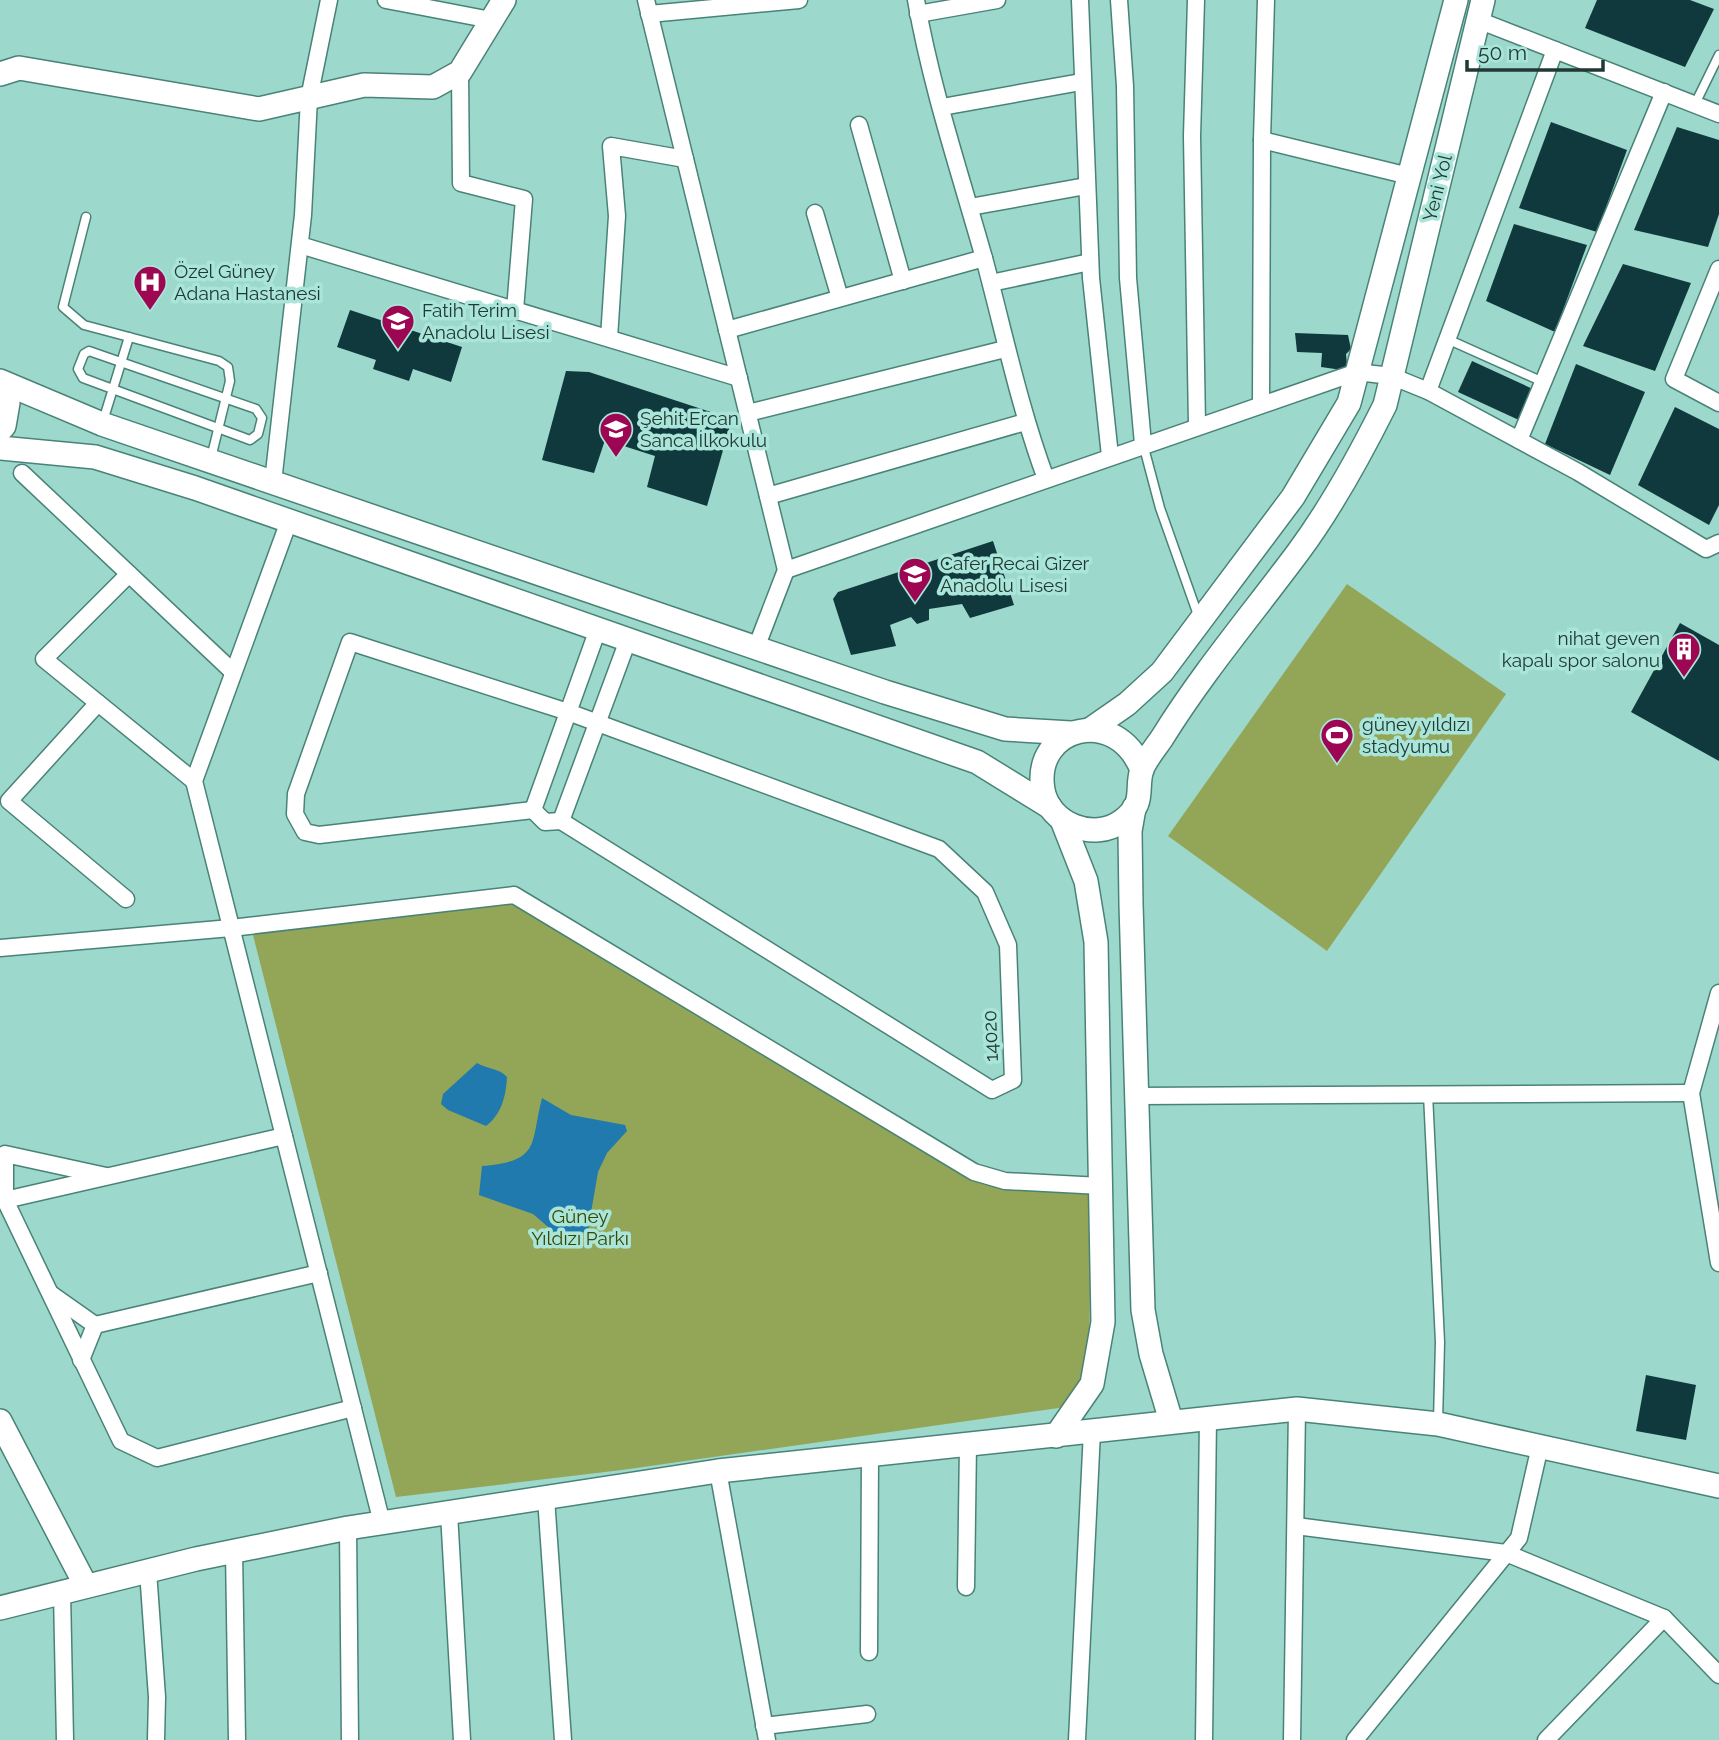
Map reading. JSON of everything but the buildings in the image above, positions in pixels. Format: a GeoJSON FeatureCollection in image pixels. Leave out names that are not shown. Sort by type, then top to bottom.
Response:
{"type":"FeatureCollection","features":[{"type":"Feature","properties":{"kind":"main road"},"geometry":{"type":"LineString","coordinates":[[0,74],[19,68],[259,109],[364,85],[433,87],[460,72],[504,0]]}},
{"type":"Feature","properties":{"kind":"main road"},"geometry":{"type":"LineString","coordinates":[[1056,1436],[1092,1384],[1103,1322],[1101,1186],[1096,942],[1086,881],[1056,814],[1043,792],[1042,774],[1046,757],[1057,743],[1127,704],[1162,672],[1293,497],[1349,403],[1456,0]]}},
{"type":"Feature","properties":{"kind":"main road","name":"Yeni Yol"},"geometry":{"type":"LineString","coordinates":[[1142,770],[1196,682],[1301,548],[1356,463],[1385,405],[1480,10]]}},
{"type":"Feature","properties":{"kind":"main road"},"geometry":{"type":"LineString","coordinates":[[0,381],[102,424],[756,648],[1004,729],[1108,732],[1124,740],[1135,753],[1142,770],[1130,856],[1143,1310],[1151,1354],[1171,1421]]}},
{"type":"Feature","properties":{"kind":"main road"},"geometry":{"type":"LineString","coordinates":[[0,390],[8,403],[4,426],[0,430]]}},
{"type":"Feature","properties":{"kind":"main road"},"geometry":{"type":"LineString","coordinates":[[0,448],[95,457],[289,521],[977,762],[1077,828],[1094,830],[1122,820],[1135,807]]}},
{"type":"Feature","properties":{"kind":"main road"},"geometry":{"type":"LineString","coordinates":[[0,1608],[234,1550],[348,1528],[718,1471],[1297,1409],[1438,1424],[1719,1486]]}},
{"type":"Feature","properties":{"kind":"main road"},"geometry":{"type":"LineString","coordinates":[[0,1421],[86,1586]]}},
{"type":"Feature","properties":{"kind":"street"},"geometry":{"type":"LineString","coordinates":[[273,482],[300,245],[309,98],[329,0]]}},
{"type":"Feature","properties":{"kind":"street"},"geometry":{"type":"LineString","coordinates":[[386,0],[491,20]]}},
{"type":"Feature","properties":{"kind":"street"},"geometry":{"type":"LineString","coordinates":[[997,0],[917,7],[984,258],[1005,349],[1025,422],[1046,478]]}},
{"type":"Feature","properties":{"kind":"street"},"geometry":{"type":"LineString","coordinates":[[1080,0],[1090,262],[1110,456]]}},
{"type":"Feature","properties":{"kind":"street"},"geometry":{"type":"LineString","coordinates":[[1119,0],[1125,86],[1128,278],[1143,444]]}},
{"type":"Feature","properties":{"kind":"street"},"geometry":{"type":"LineString","coordinates":[[1196,0],[1192,136],[1197,425]]}},
{"type":"Feature","properties":{"kind":"street"},"geometry":{"type":"LineString","coordinates":[[1261,404],[1262,140],[1266,0]]}},
{"type":"Feature","properties":{"kind":"street"},"geometry":{"type":"LineString","coordinates":[[756,648],[786,570],[647,7],[799,1]]}},
{"type":"Feature","properties":{"kind":"street"},"geometry":{"type":"LineString","coordinates":[[1480,10],[1555,50],[1719,114]]}},
{"type":"Feature","properties":{"kind":"street"},"geometry":{"type":"LineString","coordinates":[[1428,391],[1555,50]]}},
{"type":"Feature","properties":{"kind":"street"},"geometry":{"type":"LineString","coordinates":[[460,72],[461,183],[524,199],[515,310]]}},
{"type":"Feature","properties":{"kind":"street"},"geometry":{"type":"LineString","coordinates":[[942,107],[1082,82]]}},
{"type":"Feature","properties":{"kind":"street"},"geometry":{"type":"LineString","coordinates":[[1519,440],[1664,92]]}},
{"type":"Feature","properties":{"kind":"street"},"geometry":{"type":"LineString","coordinates":[[859,125],[903,281]]}},
{"type":"Feature","properties":{"kind":"street"},"geometry":{"type":"LineString","coordinates":[[1262,140],[1409,176]]}},
{"type":"Feature","properties":{"kind":"street"},"geometry":{"type":"LineString","coordinates":[[609,338],[617,216],[611,146],[685,159]]}},
{"type":"Feature","properties":{"kind":"street"},"geometry":{"type":"LineString","coordinates":[[970,208],[1086,186]]}},
{"type":"Feature","properties":{"kind":"street"},"geometry":{"type":"LineString","coordinates":[[815,213],[840,298]]}},
{"type":"Feature","properties":{"kind":"street"},"geometry":{"type":"LineString","coordinates":[[300,245],[739,378]]}},
{"type":"Feature","properties":{"kind":"street"},"geometry":{"type":"LineString","coordinates":[[727,330],[984,258]]}},
{"type":"Feature","properties":{"kind":"street"},"geometry":{"type":"LineString","coordinates":[[990,283],[1090,262]]}},
{"type":"Feature","properties":{"kind":"street"},"geometry":{"type":"LineString","coordinates":[[1719,269],[1674,379],[1719,403]]}},
{"type":"Feature","properties":{"kind":"street"},"geometry":{"type":"LineString","coordinates":[[748,413],[1005,349]]}},
{"type":"Feature","properties":{"kind":"street"},"geometry":{"type":"LineString","coordinates":[[786,570],[1197,425],[1357,373],[1391,376],[1428,391],[1519,440],[1706,549],[1719,543]]}},
{"type":"Feature","properties":{"kind":"street"},"geometry":{"type":"LineString","coordinates":[[768,496],[1025,422]]}},
{"type":"Feature","properties":{"kind":"street"},"geometry":{"type":"LineString","coordinates":[[22,473],[233,672]]}},
{"type":"Feature","properties":{"kind":"street"},"geometry":{"type":"LineString","coordinates":[[289,521],[194,781],[382,1523]]}},
{"type":"Feature","properties":{"kind":"street"},"geometry":{"type":"LineString","coordinates":[[129,574],[44,659],[194,781]]}},
{"type":"Feature","properties":{"kind":"street"},"geometry":{"type":"LineString","coordinates":[[533,810],[598,629]]}},
{"type":"Feature","properties":{"kind":"street"},"geometry":{"type":"LineString","coordinates":[[533,810],[545,822],[561,821],[628,640]]}},
{"type":"Feature","properties":{"kind":"street"},"geometry":{"type":"LineString","coordinates":[[533,810],[319,835],[305,832],[295,814],[296,794],[350,642],[568,712],[597,724]]}},
{"type":"Feature","properties":{"kind":"street"},"geometry":{"type":"LineString","coordinates":[[98,703],[9,801],[126,899]]}},
{"type":"Feature","properties":{"kind":"street","name":"14020"},"geometry":{"type":"LineString","coordinates":[[561,821],[992,1090],[1013,1080],[1008,945],[985,892],[939,849],[597,724]]}},
{"type":"Feature","properties":{"kind":"street"},"geometry":{"type":"LineString","coordinates":[[0,948],[231,928],[514,895],[974,1172],[1005,1181],[1101,1186]]}},
{"type":"Feature","properties":{"kind":"street"},"geometry":{"type":"LineString","coordinates":[[1718,1000],[1690,1093],[1716,1225],[1719,1263]]}},
{"type":"Feature","properties":{"kind":"street"},"geometry":{"type":"LineString","coordinates":[[1136,1096],[1690,1093]]}},
{"type":"Feature","properties":{"kind":"street"},"geometry":{"type":"LineString","coordinates":[[5,1200],[284,1136]]}},
{"type":"Feature","properties":{"kind":"street"},"geometry":{"type":"LineString","coordinates":[[106,1176],[5,1154],[5,1200],[121,1441],[157,1458],[353,1408]]}},
{"type":"Feature","properties":{"kind":"street"},"geometry":{"type":"LineString","coordinates":[[49,1292],[95,1325],[319,1273]]}},
{"type":"Feature","properties":{"kind":"street"},"geometry":{"type":"LineString","coordinates":[[81,1360],[95,1325]]}},
{"type":"Feature","properties":{"kind":"street"},"geometry":{"type":"LineString","coordinates":[[1292,1740],[1297,1409]]}},
{"type":"Feature","properties":{"kind":"street"},"geometry":{"type":"LineString","coordinates":[[1204,1740],[1208,1417]]}},
{"type":"Feature","properties":{"kind":"street"},"geometry":{"type":"LineString","coordinates":[[1077,1740],[1092,1431]]}},
{"type":"Feature","properties":{"kind":"street"},"geometry":{"type":"LineString","coordinates":[[966,1587],[968,1444]]}},
{"type":"Feature","properties":{"kind":"street"},"geometry":{"type":"LineString","coordinates":[[1355,1740],[1519,1538],[1540,1446]]}},
{"type":"Feature","properties":{"kind":"street"},"geometry":{"type":"LineString","coordinates":[[869,1652],[870,1455]]}},
{"type":"Feature","properties":{"kind":"street"},"geometry":{"type":"LineString","coordinates":[[718,1471],[765,1733],[867,1714]]}},
{"type":"Feature","properties":{"kind":"street"},"geometry":{"type":"LineString","coordinates":[[546,1498],[563,1740]]}},
{"type":"Feature","properties":{"kind":"street"},"geometry":{"type":"LineString","coordinates":[[449,1513],[462,1740]]}},
{"type":"Feature","properties":{"kind":"street"},"geometry":{"type":"LineString","coordinates":[[1296,1526],[1506,1553],[1664,1618],[1719,1675]]}},
{"type":"Feature","properties":{"kind":"street"},"geometry":{"type":"LineString","coordinates":[[348,1528],[350,1740]]}},
{"type":"Feature","properties":{"kind":"street"},"geometry":{"type":"LineString","coordinates":[[234,1550],[237,1740]]}},
{"type":"Feature","properties":{"kind":"street"},"geometry":{"type":"LineString","coordinates":[[148,1571],[157,1697],[156,1740]]}},
{"type":"Feature","properties":{"kind":"street"},"geometry":{"type":"LineString","coordinates":[[62,1592],[65,1740]]}},
{"type":"Feature","properties":{"kind":"street"},"geometry":{"type":"LineString","coordinates":[[1546,1740],[1664,1618]]}},
{"type":"Feature","properties":{"kind":"lane"},"geometry":{"type":"LineString","coordinates":[[1695,104],[1719,55]]}},
{"type":"Feature","properties":{"kind":"lane"},"geometry":{"type":"LineString","coordinates":[[86,217],[63,307],[84,325],[219,361],[228,368],[230,374],[225,400],[210,461]]}},
{"type":"Feature","properties":{"kind":"lane"},"geometry":{"type":"LineString","coordinates":[[102,424],[129,337]]}},
{"type":"Feature","properties":{"kind":"lane"},"geometry":{"type":"LineString","coordinates":[[1447,339],[1543,382]]}},
{"type":"Feature","properties":{"kind":"lane"},"geometry":{"type":"LineString","coordinates":[[89,351],[122,362],[260,413],[260,429],[255,439],[250,440],[112,391],[83,378],[78,369],[84,354],[89,351]]}},
{"type":"Feature","properties":{"kind":"lane"},"geometry":{"type":"LineString","coordinates":[[1143,444],[1160,508],[1200,621]]}},
{"type":"Feature","properties":{"kind":"lane"},"geometry":{"type":"LineString","coordinates":[[1428,1094],[1440,1342],[1438,1424]]}},
{"type":"Feature","properties":{"kind":"green space","name":"güney yıldızı stadyumu"},"geometry":{"type":"Polygon","coordinates":[[[1347,584],[1506,694],[1327,951],[1168,836],[1347,584]]]}},
{"type":"Feature","properties":{"kind":"green space","name":"Güney Yıldızı Parkı"},"geometry":{"type":"Polygon","coordinates":[[[514,895],[741,1030],[948,1167],[1015,1185],[1101,1186],[1090,1279],[1089,1370],[1066,1407],[622,1470],[396,1497],[253,935],[514,895]]]}},
{"type":"Feature","properties":{"kind":"water"},"geometry":{"type":"Polygon","coordinates":[[[477,1063],[507,1077],[502,1104],[496,1116],[486,1126],[448,1110],[441,1104],[443,1094],[477,1063]]]}},
{"type":"Feature","properties":{"kind":"water"},"geometry":{"type":"Polygon","coordinates":[[[542,1098],[571,1115],[625,1125],[627,1131],[607,1153],[598,1172],[588,1230],[568,1238],[554,1232],[533,1214],[479,1195],[482,1166],[515,1160],[530,1148],[542,1098]]]}},
{"type":"Feature","properties":{"kind":"place","name":"Özel Güney Adana Hastanesi"},"geometry":{"type":"Point","coordinates":[150,312]}},
{"type":"Feature","properties":{"kind":"place","name":"Fatih Terim Anadolu Lisesi"},"geometry":{"type":"Point","coordinates":[398,351]}},
{"type":"Feature","properties":{"kind":"place","name":"Şehit Ercan Sanca İlkokulu"},"geometry":{"type":"Point","coordinates":[616,459]}},
{"type":"Feature","properties":{"kind":"place","name":"Cafer Recai Gizer Anadolu Lisesi"},"geometry":{"type":"Point","coordinates":[915,604]}},
{"type":"Feature","properties":{"kind":"place","name":"nihat geven kapalı spor salonu"},"geometry":{"type":"Point","coordinates":[1684,679]}},
{"type":"Feature","properties":{"kind":"place","name":"güney yıldızı stadyumu"},"geometry":{"type":"Point","coordinates":[1337,765]}}]}
